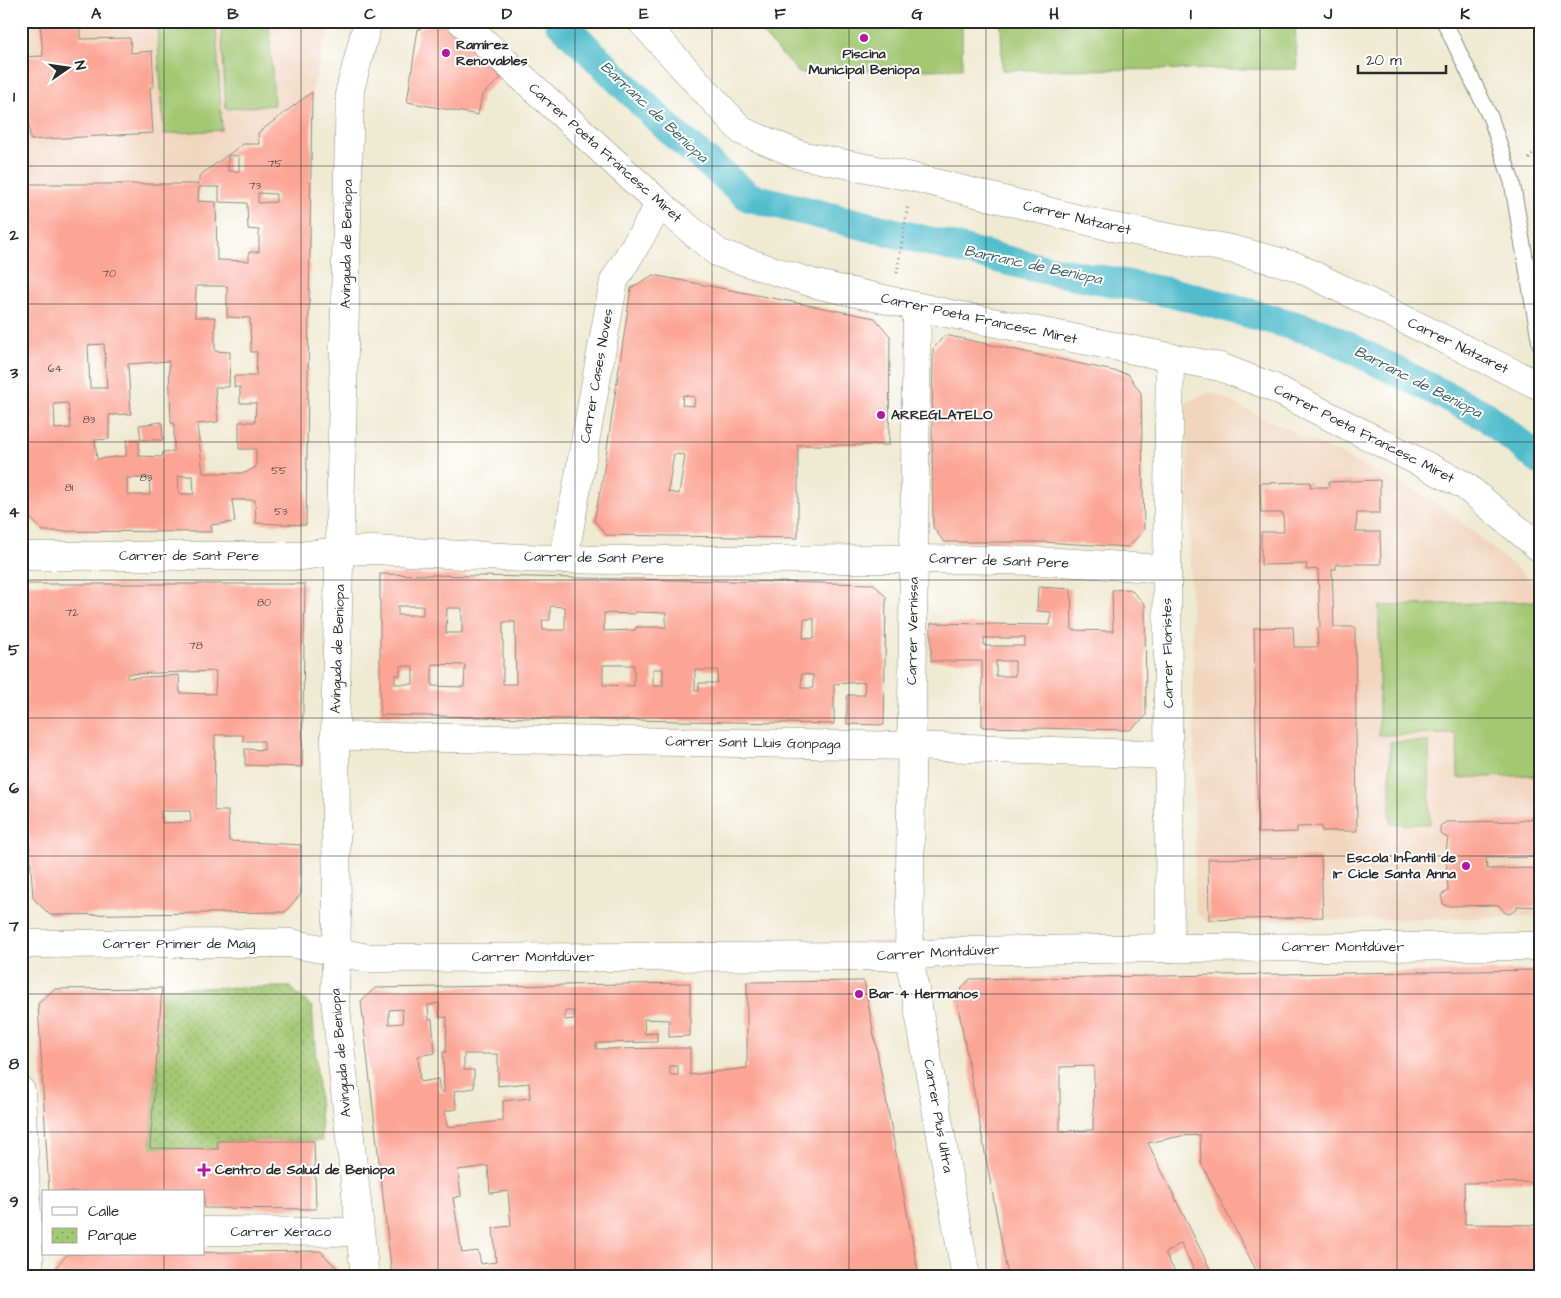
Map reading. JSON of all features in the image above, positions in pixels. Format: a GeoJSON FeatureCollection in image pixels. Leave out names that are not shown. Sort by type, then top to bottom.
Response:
{"type":"FeatureCollection","features":[{"type":"Feature","properties":{"kind":"street","name":"Avinguda de Beniopa"},"geometry":{"type":"LineString","coordinates":[[365,1277],[335,998],[335,736],[350,90],[368,21]]}},
{"type":"Feature","properties":{"kind":"street","name":"Carrer Poeta Francesc Miret"},"geometry":{"type":"LineString","coordinates":[[461,21],[660,204],[718,253],[816,284],[1220,368],[1272,387],[1464,485],[1540,548]]}},
{"type":"Feature","properties":{"kind":"street","name":"Carrer Natzaret"},"geometry":{"type":"LineString","coordinates":[[641,21],[742,131],[800,154],[912,177],[1107,226],[1232,249],[1294,266],[1540,386]]}},
{"type":"Feature","properties":{"kind":"street","name":"Carrer Cases Noves"},"geometry":{"type":"LineString","coordinates":[[564,559],[614,281],[660,204]]}},
{"type":"Feature","properties":{"kind":"street","name":"Carrer Vernissa"},"geometry":{"type":"LineString","coordinates":[[905,304],[915,558],[909,956]]}},
{"type":"Feature","properties":{"kind":"street","name":"Carrer Floristes"},"geometry":{"type":"LineString","coordinates":[[1170,359],[1167,570],[1170,755],[1170,948]]}},
{"type":"Feature","properties":{"kind":"street","name":"Carrer de Sant Pere"},"geometry":{"type":"LineString","coordinates":[[21,556],[309,555],[340,551],[372,550],[564,559],[915,558],[1129,566],[1167,570]]}},
{"type":"Feature","properties":{"kind":"street","name":"Carrer Sant Lluis Gonpaga"},"geometry":{"type":"LineString","coordinates":[[335,736],[911,746],[1170,755]]}},
{"type":"Feature","properties":{"kind":"street","name":"Carrer Primer de Maig"},"geometry":{"type":"LineString","coordinates":[[21,944],[290,943],[336,952]]}},
{"type":"Feature","properties":{"kind":"street","name":"Carrer Montdúver"},"geometry":{"type":"LineString","coordinates":[[336,952],[368,958],[909,956],[962,951],[1540,946]]}},
{"type":"Feature","properties":{"kind":"street","name":"Carrer Plus Ultra"},"geometry":{"type":"LineString","coordinates":[[909,956],[966,1277]]}},
{"type":"Feature","properties":{"kind":"street"},"geometry":{"type":"LineString","coordinates":[[21,1091],[36,1230],[30,1277]]}},
{"type":"Feature","properties":{"kind":"street","name":"Carrer Xeraco"},"geometry":{"type":"LineString","coordinates":[[205,1231],[359,1232]]}},
{"type":"Feature","properties":{"kind":"lane"},"geometry":{"type":"LineString","coordinates":[[1444,21],[1491,119],[1512,182],[1540,344]]}},
{"type":"Feature","properties":{"kind":"lane"},"geometry":{"type":"LineString","coordinates":[[309,555],[326,568],[339,593]]}},
{"type":"Feature","properties":{"kind":"path"},"geometry":{"type":"LineString","coordinates":[[905,304],[912,177]]}},
{"type":"Feature","properties":{"kind":"shaded area"},"geometry":{"type":"Polygon","coordinates":[[[21,21],[331,21],[311,94],[199,176],[199,184],[21,184],[21,21]]]}},
{"type":"Feature","properties":{"kind":"shaded area"},"geometry":{"type":"Polygon","coordinates":[[[1211,392],[1414,490],[1444,508],[1540,588],[1540,917],[1207,922],[1195,911],[1194,718],[1186,402],[1211,392]]]}},
{"type":"Feature","properties":{"kind":"green space","name":"Piscina Municipal Beniopa"},"geometry":{"type":"Polygon","coordinates":[[[751,21],[962,21],[962,69],[799,73],[751,21]]]}},
{"type":"Feature","properties":{"kind":"green space"},"geometry":{"type":"Polygon","coordinates":[[[1001,21],[1295,21],[1297,69],[1002,70],[1001,21]]]}},
{"type":"Feature","properties":{"kind":"green space"},"geometry":{"type":"Polygon","coordinates":[[[269,22],[274,105],[226,109],[221,24],[269,22]]]}},
{"type":"Feature","properties":{"kind":"green space"},"geometry":{"type":"Polygon","coordinates":[[[216,25],[222,130],[164,134],[157,28],[216,25]]]}},
{"type":"Feature","properties":{"kind":"green space"},"geometry":{"type":"Polygon","coordinates":[[[1540,601],[1540,775],[1458,778],[1457,734],[1379,735],[1379,606],[1540,601]]]}},
{"type":"Feature","properties":{"kind":"green space"},"geometry":{"type":"Polygon","coordinates":[[[1390,742],[1429,742],[1430,824],[1390,824],[1390,742]]]}},
{"type":"Feature","properties":{"kind":"green space"},"geometry":{"type":"Polygon","coordinates":[[[290,987],[312,1007],[322,1141],[217,1141],[218,1149],[150,1148],[162,988],[290,987]]]}},
{"type":"Feature","properties":{"kind":"building"},"geometry":{"type":"Polygon","coordinates":[[[40,21],[80,21],[80,39],[130,38],[131,53],[152,51],[154,87],[150,87],[153,133],[30,140],[27,94],[22,94],[21,57],[43,56],[40,21]]]}},
{"type":"Feature","properties":{"kind":"building","name":"Ramírez Renovables"},"geometry":{"type":"Polygon","coordinates":[[[444,21],[501,78],[482,95],[478,115],[407,102],[418,29],[444,21]]]}},
{"type":"Feature","properties":{"kind":"building"},"geometry":{"type":"Polygon","coordinates":[[[312,92],[306,525],[256,523],[255,500],[232,500],[235,522],[211,525],[212,532],[43,531],[27,515],[21,423],[21,184],[199,184],[199,176],[243,144],[259,144],[258,133],[312,92]],[[228,155],[228,171],[239,171],[239,156],[228,155]],[[199,187],[198,201],[216,202],[217,260],[249,261],[249,252],[259,252],[259,230],[248,229],[247,203],[219,202],[219,187],[199,187]],[[258,193],[258,203],[276,202],[276,194],[258,193]],[[196,286],[195,317],[215,317],[215,351],[230,352],[229,387],[215,387],[218,422],[197,424],[203,473],[245,473],[256,467],[256,449],[239,449],[239,422],[255,422],[256,403],[240,403],[240,387],[234,387],[234,376],[256,376],[257,352],[251,352],[250,318],[227,317],[227,286],[196,286]],[[104,344],[88,345],[90,388],[107,388],[104,344]],[[169,361],[128,364],[131,414],[109,415],[109,439],[95,440],[97,459],[126,456],[127,440],[139,439],[139,456],[162,457],[163,452],[174,451],[174,423],[171,423],[169,361]],[[68,403],[54,404],[55,429],[71,428],[68,403]],[[178,476],[179,494],[194,494],[193,476],[178,476]],[[127,478],[127,495],[150,495],[149,478],[127,478]]]}},
{"type":"Feature","properties":{"kind":"building"},"geometry":{"type":"Polygon","coordinates":[[[653,275],[875,318],[890,336],[889,445],[798,445],[798,538],[606,535],[594,520],[602,482],[631,288],[653,275]],[[683,395],[682,405],[694,406],[695,397],[683,395]],[[674,454],[668,492],[679,494],[685,455],[674,454]]]}},
{"type":"Feature","properties":{"kind":"building"},"geometry":{"type":"Polygon","coordinates":[[[945,335],[1128,374],[1141,393],[1144,530],[1128,547],[1043,542],[944,542],[933,527],[932,435],[933,349],[945,335]]]}},
{"type":"Feature","properties":{"kind":"building"},"geometry":{"type":"Polygon","coordinates":[[[162,422],[163,440],[141,440],[139,425],[162,422]]]}},
{"type":"Feature","properties":{"kind":"building"},"geometry":{"type":"Polygon","coordinates":[[[1380,480],[1380,513],[1357,513],[1356,532],[1380,532],[1381,564],[1336,564],[1336,569],[1332,569],[1334,627],[1355,627],[1357,831],[1322,831],[1321,826],[1297,827],[1297,832],[1258,833],[1254,628],[1293,627],[1294,647],[1318,647],[1317,628],[1320,628],[1318,569],[1306,570],[1307,564],[1261,565],[1261,532],[1284,532],[1283,513],[1261,513],[1260,483],[1311,482],[1310,487],[1329,487],[1329,482],[1380,480]]]}},
{"type":"Feature","properties":{"kind":"building"},"geometry":{"type":"Polygon","coordinates":[[[380,574],[874,584],[886,597],[884,725],[847,724],[847,695],[864,695],[865,682],[834,684],[834,724],[380,715],[380,574]],[[398,606],[398,615],[423,615],[423,606],[398,606]],[[550,606],[550,620],[542,620],[543,630],[565,630],[565,607],[550,606]],[[447,608],[446,633],[462,633],[462,608],[447,608]],[[604,613],[604,631],[635,630],[636,627],[666,627],[666,613],[604,613]],[[804,619],[803,638],[814,639],[814,619],[804,619]],[[503,622],[503,684],[516,684],[515,622],[503,622]],[[432,664],[432,686],[464,687],[465,665],[432,664]],[[603,665],[603,685],[634,686],[634,665],[603,665]],[[400,666],[400,675],[395,675],[395,684],[413,684],[413,666],[400,666]],[[653,669],[653,686],[663,686],[663,669],[653,669]],[[695,670],[695,691],[699,691],[699,683],[717,683],[718,670],[695,670]],[[802,674],[801,688],[813,688],[813,675],[802,674]]]}},
{"type":"Feature","properties":{"kind":"building"},"geometry":{"type":"Polygon","coordinates":[[[24,584],[305,584],[302,767],[245,765],[245,749],[264,750],[264,741],[243,741],[243,735],[215,735],[214,811],[228,811],[229,841],[301,845],[301,894],[285,912],[50,915],[33,898],[21,716],[21,587],[24,584]],[[216,671],[127,674],[127,678],[179,675],[180,693],[215,694],[216,671]],[[161,811],[162,823],[191,822],[190,811],[161,811]]]}},
{"type":"Feature","properties":{"kind":"building"},"geometry":{"type":"Polygon","coordinates":[[[1038,587],[1071,589],[1072,630],[1113,631],[1112,590],[1130,589],[1145,604],[1146,716],[1130,730],[982,727],[982,661],[931,661],[931,623],[1050,625],[1051,612],[1037,611],[1038,587]],[[984,638],[984,646],[1025,646],[1025,638],[984,638]],[[996,661],[996,676],[1015,676],[1015,661],[996,661]]]}},
{"type":"Feature","properties":{"kind":"building","name":"Escola Infantil de 1r Cicle Santa Anna"},"geometry":{"type":"Polygon","coordinates":[[[1534,818],[1540,819],[1540,857],[1486,858],[1487,869],[1540,868],[1540,907],[1517,906],[1517,909],[1509,914],[1504,912],[1499,905],[1447,906],[1443,904],[1441,895],[1448,891],[1446,851],[1448,838],[1440,834],[1440,826],[1446,822],[1521,821],[1534,818]]]}},
{"type":"Feature","properties":{"kind":"building"},"geometry":{"type":"Polygon","coordinates":[[[1321,857],[1323,917],[1209,920],[1208,859],[1321,857]]]}},
{"type":"Feature","properties":{"kind":"building"},"geometry":{"type":"Polygon","coordinates":[[[1540,970],[1540,1182],[1464,1183],[1465,1224],[1540,1225],[1540,1277],[1203,1277],[1202,1274],[1196,1274],[1181,1243],[1165,1253],[1176,1274],[1162,1275],[1163,1277],[1008,1277],[956,995],[970,979],[1540,970]],[[1094,1066],[1060,1067],[1060,1131],[1093,1130],[1094,1066]],[[1200,1135],[1181,1136],[1148,1143],[1212,1273],[1257,1272],[1201,1163],[1200,1135]]]}},
{"type":"Feature","properties":{"kind":"building"},"geometry":{"type":"Polygon","coordinates":[[[864,981],[919,1277],[750,1277],[749,1273],[682,1272],[682,1277],[392,1277],[361,1001],[375,988],[690,983],[690,1036],[669,1037],[669,1020],[644,1019],[645,1034],[657,1033],[657,1042],[596,1043],[596,1049],[690,1048],[690,1075],[747,1068],[747,982],[864,981]],[[439,1003],[428,1005],[429,1020],[432,1019],[435,1053],[418,1056],[420,1082],[438,1079],[440,1092],[444,1092],[443,1052],[446,1052],[447,1017],[440,1018],[439,1003]],[[402,1009],[389,1010],[389,1024],[403,1023],[402,1009]],[[565,1011],[565,1020],[574,1019],[574,1011],[565,1011]],[[464,1054],[464,1070],[474,1070],[474,1088],[454,1091],[457,1109],[445,1111],[447,1127],[503,1121],[503,1101],[530,1098],[529,1083],[498,1086],[498,1054],[464,1054]],[[670,1066],[670,1075],[678,1075],[678,1066],[670,1066]],[[488,1166],[458,1170],[461,1196],[453,1198],[462,1253],[478,1251],[481,1264],[496,1262],[493,1228],[511,1226],[508,1191],[490,1193],[488,1166]]]}},
{"type":"Feature","properties":{"kind":"building"},"geometry":{"type":"Polygon","coordinates":[[[162,988],[150,1148],[218,1149],[217,1141],[314,1141],[316,1209],[205,1208],[205,1190],[49,1190],[38,1004],[54,989],[162,988]]]}},
{"type":"Feature","properties":{"kind":"building"},"geometry":{"type":"Polygon","coordinates":[[[320,1251],[336,1267],[337,1277],[54,1277],[54,1269],[66,1256],[205,1256],[205,1252],[320,1251]]]}},
{"type":"Feature","properties":{"kind":"waterway","name":"Barranc de Beniopa"},"geometry":{"type":"LineString","coordinates":[[559,21],[674,134],[749,197],[1033,267],[1183,295],[1321,333],[1486,416],[1540,460]]}},
{"type":"Feature","properties":{"kind":"place","name":"Piscina Municipal Beniopa"},"geometry":{"type":"Point","coordinates":[864,38]}},
{"type":"Feature","properties":{"kind":"place","name":"Ramírez Renovables"},"geometry":{"type":"Point","coordinates":[446,53]}},
{"type":"Feature","properties":{"kind":"place","name":"ARREGLATELO"},"geometry":{"type":"Point","coordinates":[881,415]}},
{"type":"Feature","properties":{"kind":"place","name":"Escola Infantil de 1r Cicle Santa Anna"},"geometry":{"type":"Point","coordinates":[1466,866]}},
{"type":"Feature","properties":{"kind":"place","name":"Bar 4 Hermanos"},"geometry":{"type":"Point","coordinates":[859,994]}},
{"type":"Feature","properties":{"kind":"place","name":"Centro de Salud de Beniopa"},"geometry":{"type":"Point","coordinates":[204,1170]}}]}
